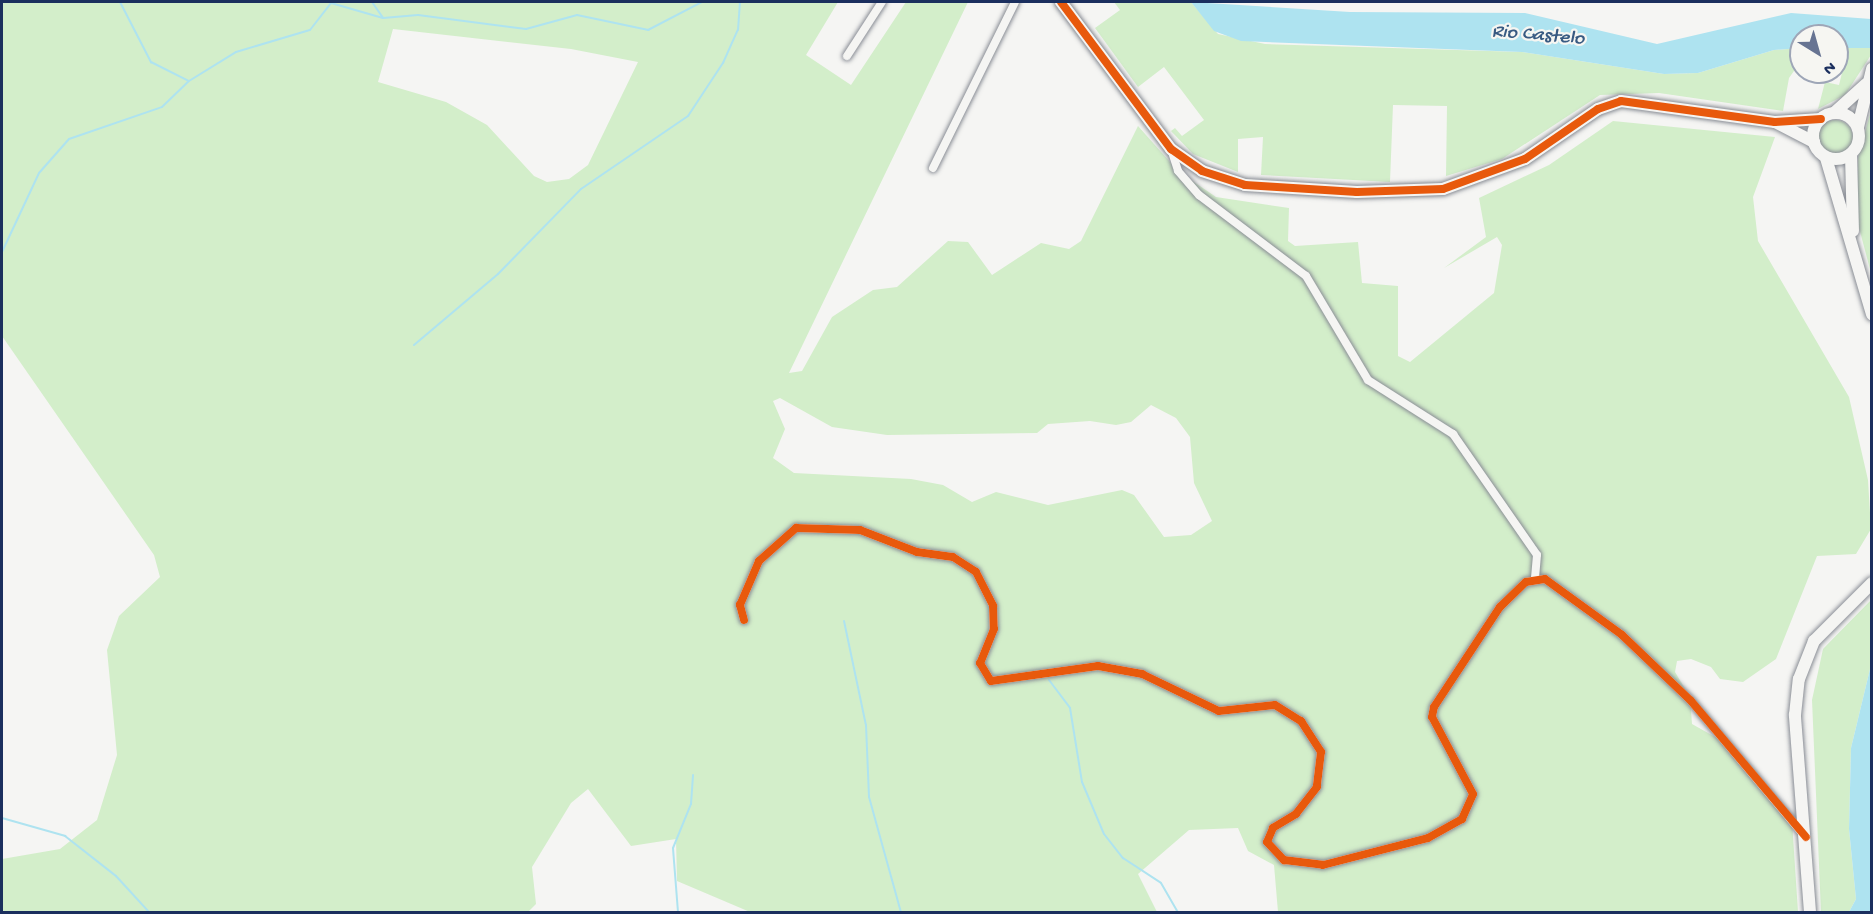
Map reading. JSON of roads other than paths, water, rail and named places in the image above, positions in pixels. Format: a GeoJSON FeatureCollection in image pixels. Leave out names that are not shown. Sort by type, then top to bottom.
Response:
{"type":"FeatureCollection","features":[{"type":"Feature","properties":{"kind":"street"},"geometry":{"type":"LineString","coordinates":[[847,56],[882,2]]}},
{"type":"Feature","properties":{"kind":"street"},"geometry":{"type":"LineString","coordinates":[[933,168],[1015,2]]}},
{"type":"Feature","properties":{"kind":"street"},"geometry":{"type":"LineString","coordinates":[[1060,2],[1171,149],[1202,171],[1245,185],[1417,193],[1489,176],[1525,159],[1598,109],[1621,101],[1775,122],[1821,119],[1834,113],[1866,84]]}},
{"type":"Feature","properties":{"kind":"street"},"geometry":{"type":"LineString","coordinates":[[1854,247],[1851,155],[1871,69]]}},
{"type":"Feature","properties":{"kind":"street"},"geometry":{"type":"LineString","coordinates":[[1834,113],[1848,116],[1858,127]]}},
{"type":"Feature","properties":{"kind":"street"},"geometry":{"type":"LineString","coordinates":[[1814,142],[1821,119]]}},
{"type":"Feature","properties":{"kind":"street"},"geometry":{"type":"LineString","coordinates":[[1775,122],[1814,142],[1826,158],[1872,314]]}},
{"type":"Feature","properties":{"kind":"street"},"geometry":{"type":"LineString","coordinates":[[744,620],[740,605],[759,561],[796,528],[860,530],[917,552],[953,557],[976,572],[993,606],[994,629],[980,663],[991,681],[1098,666],[1142,674],[1219,711],[1275,705],[1301,721],[1321,752],[1317,787],[1296,814],[1273,828],[1267,842],[1284,860],[1323,865],[1428,838],[1462,819],[1473,794],[1432,717],[1434,706],[1500,607],[1535,579],[1537,555],[1453,434],[1368,380],[1306,276],[1199,195],[1178,171],[1171,149]]}},
{"type":"Feature","properties":{"kind":"street"},"geometry":{"type":"LineString","coordinates":[[1826,158],[1851,155]]}},
{"type":"Feature","properties":{"kind":"street"},"geometry":{"type":"LineString","coordinates":[[1535,579],[1557,585],[1652,663],[1710,722],[1806,837]]}},
{"type":"Feature","properties":{"kind":"street"},"geometry":{"type":"LineString","coordinates":[[1810,912],[1795,715],[1799,680],[1814,641],[1872,583]]}},
{"type":"Feature","properties":{"kind":"water","name":"Rio Castelo"},"geometry":{"type":"Polygon","coordinates":[[[1191,2],[1350,12],[1525,13],[1657,44],[1791,13],[1871,19],[1871,48],[1849,48],[1849,24],[1789,24],[1789,49],[1774,50],[1698,73],[1664,74],[1522,52],[1241,41],[1214,31],[1191,2]]]}},
{"type":"Feature","properties":{"kind":"water"},"geometry":{"type":"Polygon","coordinates":[[[1871,665],[1871,912],[1849,912],[1856,899],[1849,829],[1851,748],[1871,665]]]}},
{"type":"Feature","properties":{"kind":"waterway"},"geometry":{"type":"LineString","coordinates":[[64,2],[85,2]]}},
{"type":"Feature","properties":{"kind":"waterway"},"geometry":{"type":"LineString","coordinates":[[120,2],[151,62],[189,81]]}},
{"type":"Feature","properties":{"kind":"waterway"},"geometry":{"type":"LineString","coordinates":[[372,2],[383,18]]}},
{"type":"Feature","properties":{"kind":"waterway"},"geometry":{"type":"LineString","coordinates":[[2,252],[39,173],[69,139],[162,107],[189,81],[236,52],[310,30],[331,3],[383,18],[418,15],[526,29],[577,15],[648,30],[702,2]]}},
{"type":"Feature","properties":{"kind":"waterway"},"geometry":{"type":"LineString","coordinates":[[414,345],[498,274],[581,189],[688,116],[723,63],[738,30],[740,2]]}},
{"type":"Feature","properties":{"kind":"waterway"},"geometry":{"type":"LineString","coordinates":[[844,621],[866,725],[869,797],[901,912]]}},
{"type":"Feature","properties":{"kind":"waterway"},"geometry":{"type":"LineString","coordinates":[[1049,680],[1070,708],[1082,782],[1104,834],[1123,858],[1161,883],[1178,912]]}},
{"type":"Feature","properties":{"kind":"waterway"},"geometry":{"type":"LineString","coordinates":[[678,912],[673,848],[691,804],[693,775]]}},
{"type":"Feature","properties":{"kind":"waterway"},"geometry":{"type":"LineString","coordinates":[[2,818],[65,836],[116,876],[149,912]]}}]}
